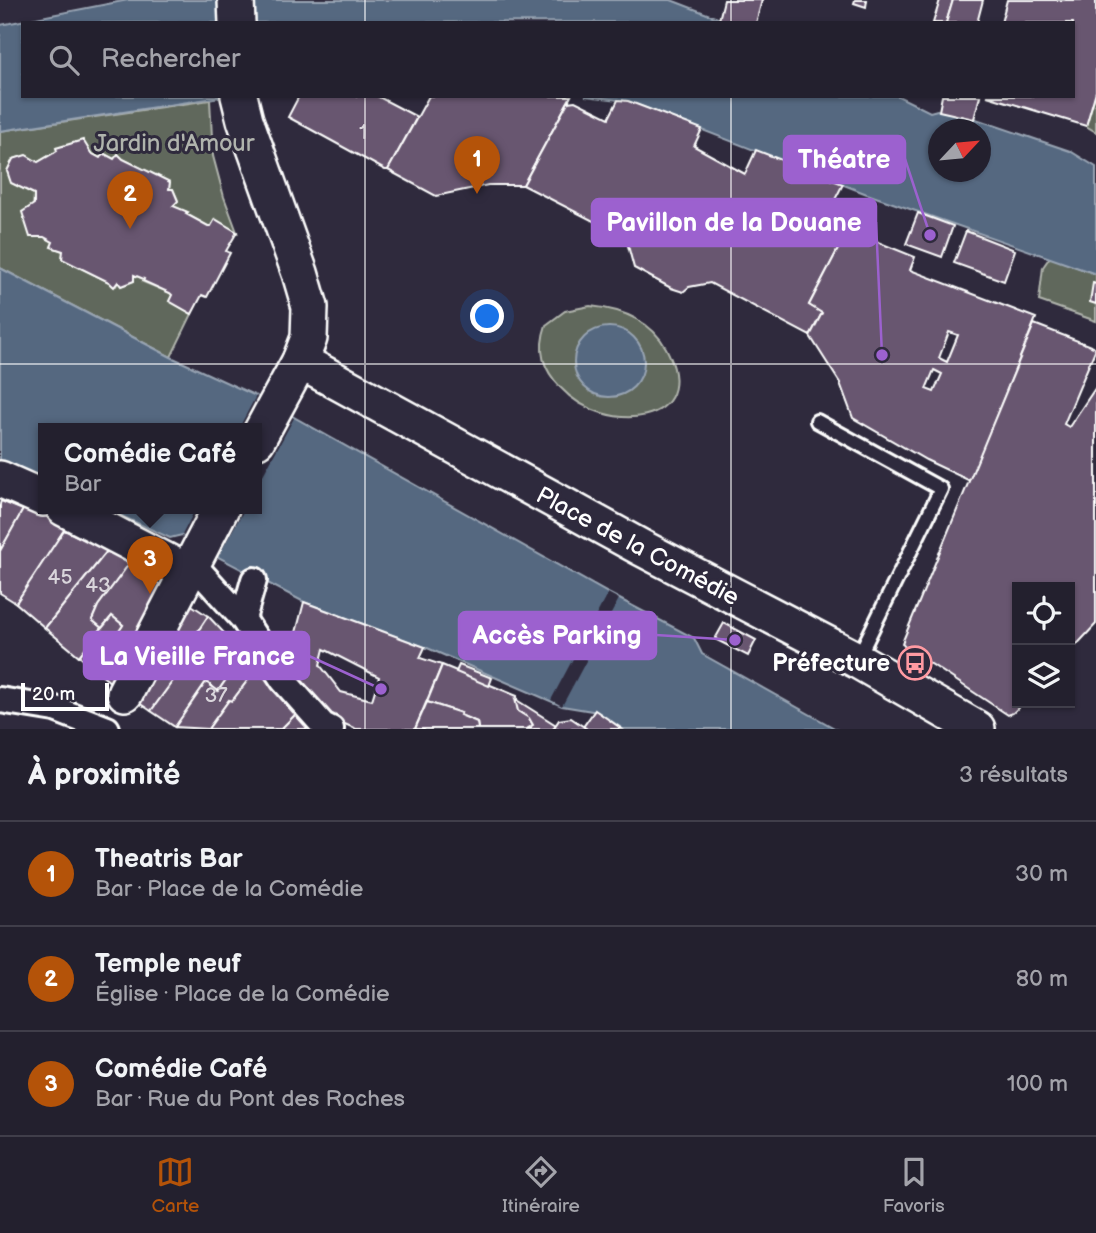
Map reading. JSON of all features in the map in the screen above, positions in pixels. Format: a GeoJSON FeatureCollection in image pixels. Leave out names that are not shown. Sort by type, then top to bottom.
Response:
{"type":"FeatureCollection","features":[{"type":"Feature","properties":{"kind":"street"},"geometry":{"type":"LineString","coordinates":[[236,0],[237,21]]}},
{"type":"Feature","properties":{"kind":"street"},"geometry":{"type":"LineString","coordinates":[[240,98],[310,307],[309,338],[300,361],[262,430]]}},
{"type":"Feature","properties":{"kind":"street","name":"Place de la Comédie"},"geometry":{"type":"LineString","coordinates":[[300,361],[640,547],[857,660],[977,729]]}},
{"type":"Feature","properties":{"kind":"street"},"geometry":{"type":"LineString","coordinates":[[0,479],[38,496]]}},
{"type":"Feature","properties":{"kind":"street"},"geometry":{"type":"LineString","coordinates":[[77,514],[190,568],[243,619],[284,680],[323,725],[331,729]]}},
{"type":"Feature","properties":{"kind":"street"},"geometry":{"type":"LineString","coordinates":[[0,700],[55,709],[109,729],[218,514]]}},
{"type":"Feature","properties":{"kind":"street"},"geometry":{"type":"LineString","coordinates":[[243,619],[254,580]]}},
{"type":"Feature","properties":{"kind":"lane"},"geometry":{"type":"LineString","coordinates":[[817,421],[941,489],[857,660]]}},
{"type":"Feature","properties":{"kind":"green space"},"geometry":{"type":"Polygon","coordinates":[[[1096,92],[1096,132],[1086,126],[1096,92]]]}},
{"type":"Feature","properties":{"kind":"green space","name":"Jardin d'Amour"},"geometry":{"type":"Polygon","coordinates":[[[210,100],[213,156],[237,232],[215,220],[208,226],[173,206],[178,200],[173,189],[169,189],[170,182],[118,154],[114,159],[103,153],[100,158],[91,153],[57,148],[57,151],[38,162],[26,155],[13,159],[7,171],[12,183],[34,194],[30,237],[44,237],[53,242],[51,247],[63,251],[62,259],[113,286],[118,282],[121,286],[133,281],[134,275],[144,279],[143,282],[170,293],[170,301],[192,314],[171,357],[0,268],[0,131],[210,100]]]}},
{"type":"Feature","properties":{"kind":"green space"},"geometry":{"type":"Polygon","coordinates":[[[1050,257],[1096,274],[1096,321],[1039,301],[1043,267],[1050,257]]]}},
{"type":"Feature","properties":{"kind":"green space"},"geometry":{"type":"Polygon","coordinates":[[[590,306],[633,317],[659,338],[666,348],[675,374],[673,394],[662,408],[645,415],[624,417],[602,413],[580,403],[561,388],[550,374],[542,351],[546,325],[565,311],[590,306]]]}},
{"type":"Feature","properties":{"kind":"water"},"geometry":{"type":"Polygon","coordinates":[[[128,0],[671,0],[725,21],[21,21],[21,98],[214,98],[0,131],[0,25],[128,0]]]}},
{"type":"Feature","properties":{"kind":"water"},"geometry":{"type":"Polygon","coordinates":[[[602,98],[902,98],[930,112],[937,110],[976,119],[928,119],[928,182],[991,182],[991,124],[1070,151],[1096,167],[1096,274],[867,194],[628,101],[602,98]]]}},
{"type":"Feature","properties":{"kind":"water"},"geometry":{"type":"Polygon","coordinates":[[[0,268],[171,357],[256,396],[608,593],[694,638],[702,654],[836,729],[623,729],[598,712],[562,706],[425,647],[304,602],[182,535],[170,538],[117,514],[262,514],[262,423],[38,423],[38,479],[0,461],[0,268]]]}},
{"type":"Feature","properties":{"kind":"water"},"geometry":{"type":"Polygon","coordinates":[[[609,327],[628,333],[638,343],[644,362],[638,381],[628,391],[609,397],[590,391],[580,381],[574,362],[580,343],[590,333],[609,327]]]}},
{"type":"Feature","properties":{"kind":"pier"},"geometry":{"type":"Polygon","coordinates":[[[256,396],[294,418],[262,477],[262,423],[242,423],[256,396]]]}},
{"type":"Feature","properties":{"kind":"pier"},"geometry":{"type":"Polygon","coordinates":[[[193,514],[242,514],[218,557],[182,535],[193,514]]]}},
{"type":"Feature","properties":{"kind":"pier"},"geometry":{"type":"Polygon","coordinates":[[[608,593],[619,599],[562,706],[551,700],[608,593]]]}},
{"type":"Feature","properties":{"kind":"building"},"geometry":{"type":"Polygon","coordinates":[[[724,0],[762,0],[757,21],[719,20],[724,0]]]}},
{"type":"Feature","properties":{"kind":"building"},"geometry":{"type":"Polygon","coordinates":[[[855,0],[867,0],[866,7],[854,3],[855,0]]]}},
{"type":"Feature","properties":{"kind":"building"},"geometry":{"type":"Polygon","coordinates":[[[940,0],[953,0],[947,21],[934,21],[940,0]]]}},
{"type":"Feature","properties":{"kind":"building"},"geometry":{"type":"Polygon","coordinates":[[[953,0],[983,0],[978,21],[947,21],[953,0]]]}},
{"type":"Feature","properties":{"kind":"building"},"geometry":{"type":"Polygon","coordinates":[[[1007,0],[1096,0],[1096,91],[1086,126],[994,98],[1075,98],[1075,21],[1002,21],[1007,0]]]}},
{"type":"Feature","properties":{"kind":"building"},"geometry":{"type":"Polygon","coordinates":[[[298,98],[381,98],[417,117],[388,170],[385,170],[288,117],[298,98]]]}},
{"type":"Feature","properties":{"kind":"building"},"geometry":{"type":"Polygon","coordinates":[[[428,98],[570,98],[523,185],[488,185],[436,196],[388,170],[428,98]]]}},
{"type":"Feature","properties":{"kind":"building"},"geometry":{"type":"Polygon","coordinates":[[[942,98],[979,98],[974,119],[939,111],[942,98]]]}},
{"type":"Feature","properties":{"kind":"building"},"geometry":{"type":"Polygon","coordinates":[[[618,100],[628,101],[702,129],[694,146],[745,174],[756,150],[843,184],[826,217],[848,230],[809,305],[822,313],[810,336],[710,283],[689,287],[683,292],[671,288],[634,268],[627,242],[621,235],[523,185],[568,102],[575,101],[609,118],[618,100]]]}},
{"type":"Feature","properties":{"kind":"building"},"geometry":{"type":"Polygon","coordinates":[[[83,140],[91,153],[100,158],[103,153],[114,159],[118,154],[170,182],[169,189],[173,189],[178,201],[173,206],[188,212],[186,214],[208,226],[211,226],[215,219],[237,232],[226,251],[230,253],[207,297],[202,295],[192,314],[169,301],[172,295],[170,293],[143,281],[144,279],[134,275],[134,281],[121,286],[118,282],[114,287],[62,259],[63,251],[51,247],[53,242],[44,237],[30,237],[22,212],[34,204],[34,194],[11,183],[7,171],[13,159],[26,155],[38,162],[57,151],[56,148],[83,140]]]}},
{"type":"Feature","properties":{"kind":"building"},"geometry":{"type":"Polygon","coordinates":[[[918,213],[953,226],[942,257],[906,244],[918,213]]]}},
{"type":"Feature","properties":{"kind":"building"},"geometry":{"type":"Polygon","coordinates":[[[848,230],[915,257],[910,270],[1036,318],[970,481],[926,460],[853,418],[840,383],[810,336],[822,313],[809,305],[848,230]],[[949,332],[939,358],[947,362],[958,335],[949,332]],[[934,370],[926,389],[934,392],[942,374],[934,370]]]}},
{"type":"Feature","properties":{"kind":"building"},"geometry":{"type":"Polygon","coordinates":[[[966,231],[1015,250],[1004,281],[954,263],[966,231]]]}},
{"type":"Feature","properties":{"kind":"building"},"geometry":{"type":"Polygon","coordinates":[[[1093,283],[1096,284],[1096,304],[1090,302],[1093,283]]]}},
{"type":"Feature","properties":{"kind":"building"},"geometry":{"type":"Polygon","coordinates":[[[1034,324],[1096,348],[1064,424],[1069,427],[1096,387],[1096,624],[1075,647],[1075,582],[1012,582],[1012,708],[1018,708],[1008,715],[902,643],[1034,324]]]}},
{"type":"Feature","properties":{"kind":"building"},"geometry":{"type":"Polygon","coordinates":[[[1,501],[23,510],[0,551],[0,504],[1,501]]]}},
{"type":"Feature","properties":{"kind":"building"},"geometry":{"type":"Polygon","coordinates":[[[25,506],[67,526],[16,603],[0,593],[0,551],[25,506]]]}},
{"type":"Feature","properties":{"kind":"building"},"geometry":{"type":"Polygon","coordinates":[[[64,530],[108,550],[45,628],[16,603],[64,530]]]}},
{"type":"Feature","properties":{"kind":"building"},"geometry":{"type":"Polygon","coordinates":[[[108,550],[129,564],[98,606],[92,620],[102,628],[79,656],[45,628],[108,550]]]}},
{"type":"Feature","properties":{"kind":"building"},"geometry":{"type":"Polygon","coordinates":[[[129,564],[162,586],[111,683],[94,669],[123,625],[112,616],[102,628],[92,620],[98,606],[129,564]]]}},
{"type":"Feature","properties":{"kind":"building"},"geometry":{"type":"Polygon","coordinates":[[[304,602],[425,647],[420,658],[442,665],[415,729],[356,729],[331,718],[287,667],[304,602]],[[324,649],[320,665],[341,692],[372,700],[379,677],[324,649]]]}},
{"type":"Feature","properties":{"kind":"building"},"geometry":{"type":"Polygon","coordinates":[[[190,604],[208,616],[177,663],[183,667],[151,711],[139,703],[190,604]]]}},
{"type":"Feature","properties":{"kind":"building"},"geometry":{"type":"Polygon","coordinates":[[[112,616],[123,625],[94,669],[79,656],[112,616]]]}},
{"type":"Feature","properties":{"kind":"building"},"geometry":{"type":"Polygon","coordinates":[[[208,616],[244,654],[218,691],[206,682],[175,727],[151,711],[183,667],[177,663],[208,616]]]}},
{"type":"Feature","properties":{"kind":"building"},"geometry":{"type":"Polygon","coordinates":[[[724,623],[756,640],[748,656],[715,639],[724,623]]]}},
{"type":"Feature","properties":{"kind":"building"},"geometry":{"type":"Polygon","coordinates":[[[244,654],[257,668],[208,729],[175,727],[206,682],[218,691],[244,654]]]}},
{"type":"Feature","properties":{"kind":"building"},"geometry":{"type":"Polygon","coordinates":[[[442,665],[517,696],[518,711],[529,718],[533,725],[527,729],[478,729],[477,722],[460,715],[461,713],[427,702],[442,665]]]}},
{"type":"Feature","properties":{"kind":"building"},"geometry":{"type":"Polygon","coordinates":[[[459,665],[492,678],[489,686],[456,672],[459,665]]]}},
{"type":"Feature","properties":{"kind":"building"},"geometry":{"type":"Polygon","coordinates":[[[257,668],[298,712],[281,729],[208,729],[229,700],[232,701],[257,668]]]}},
{"type":"Feature","properties":{"kind":"building"},"geometry":{"type":"Polygon","coordinates":[[[515,699],[556,725],[553,729],[527,729],[533,725],[529,718],[518,711],[515,699]]]}},
{"type":"Feature","properties":{"kind":"building"},"geometry":{"type":"Polygon","coordinates":[[[427,702],[461,713],[460,715],[477,722],[478,729],[415,729],[427,702]]]}},
{"type":"Feature","properties":{"kind":"building"},"geometry":{"type":"Polygon","coordinates":[[[595,710],[622,729],[583,727],[595,710]]]}},
{"type":"Feature","properties":{"kind":"building"},"geometry":{"type":"Polygon","coordinates":[[[298,712],[313,729],[281,729],[298,712]]]}},
{"type":"Feature","properties":{"kind":"building"},"geometry":{"type":"Polygon","coordinates":[[[571,718],[587,729],[553,729],[559,720],[571,718]]]}},
{"type":"Feature","properties":{"kind":"place","name":"Theatris Bar"},"geometry":{"type":"Point","coordinates":[477,194]}},
{"type":"Feature","properties":{"kind":"place","name":"Temple neuf"},"geometry":{"type":"Point","coordinates":[130,229]}},
{"type":"Feature","properties":{"kind":"place","name":"Théatre"},"geometry":{"type":"Point","coordinates":[930,235]}},
{"type":"Feature","properties":{"kind":"place","name":"Pavillon de la Douane"},"geometry":{"type":"Point","coordinates":[882,355]}},
{"type":"Feature","properties":{"kind":"place","name":"Comédie Café"},"geometry":{"type":"Point","coordinates":[150,594]}},
{"type":"Feature","properties":{"kind":"place","name":"Accès Parking"},"geometry":{"type":"Point","coordinates":[735,640]}},
{"type":"Feature","properties":{"kind":"place","name":"Préfecture"},"geometry":{"type":"Point","coordinates":[915,663]}},
{"type":"Feature","properties":{"kind":"place","name":"La Vieille France"},"geometry":{"type":"Point","coordinates":[381,689]}}]}
